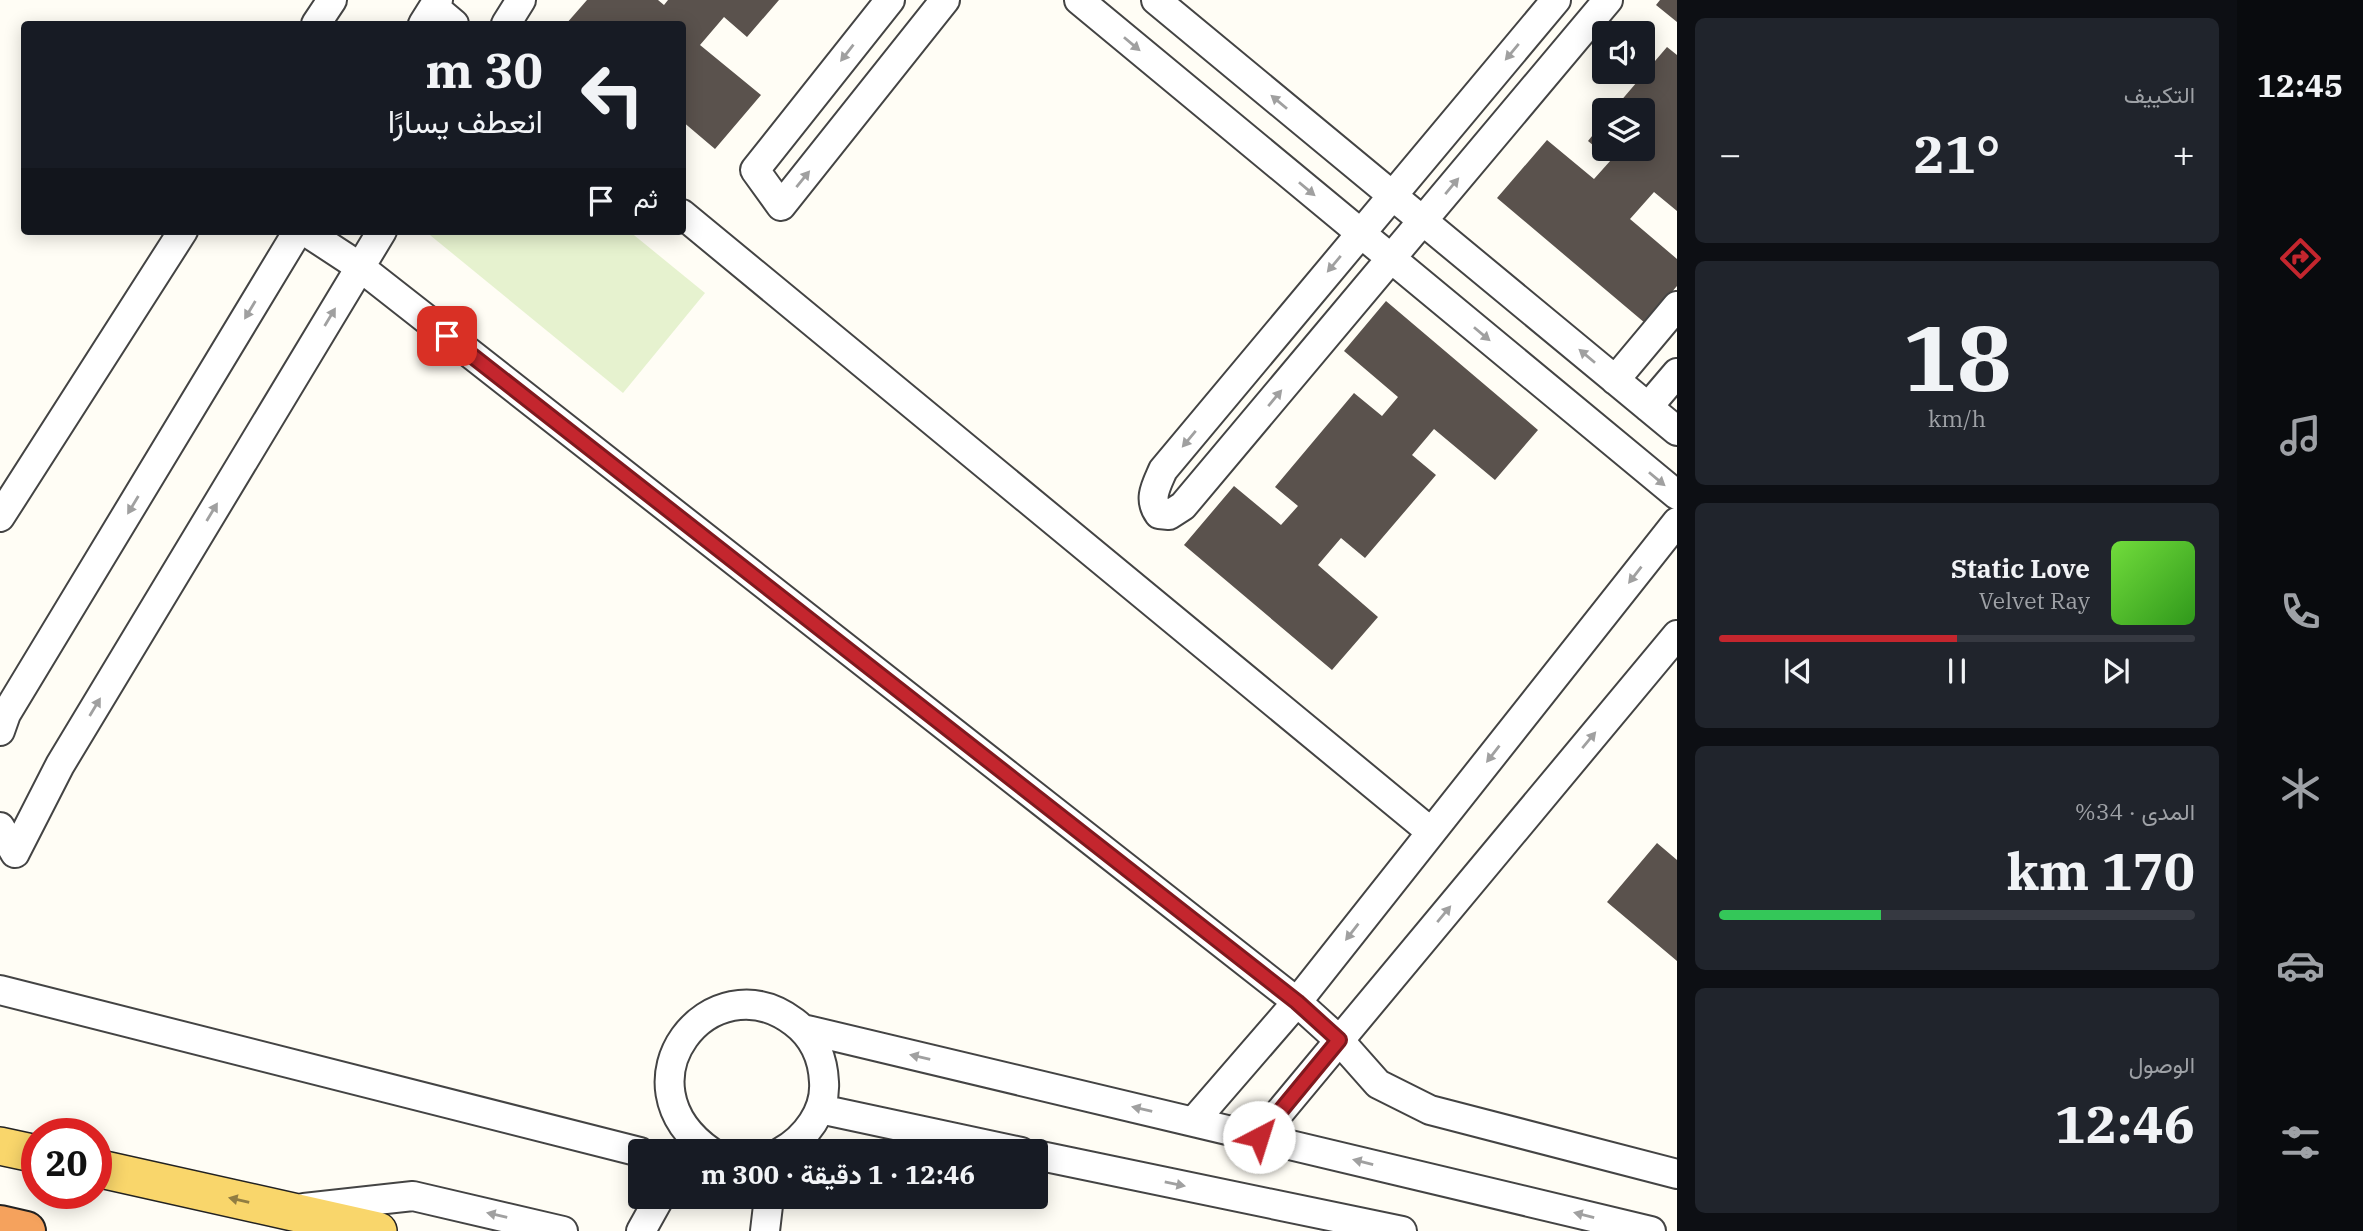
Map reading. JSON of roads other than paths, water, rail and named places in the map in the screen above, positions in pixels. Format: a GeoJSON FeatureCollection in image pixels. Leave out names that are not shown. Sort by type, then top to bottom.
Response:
{"type":"FeatureCollection","features":[{"type":"Feature","properties":{"kind":"highway"},"geometry":{"type":"LineString","coordinates":[[0,1225],[26,1231]]}},
{"type":"Feature","properties":{"kind":"main road"},"geometry":{"type":"LineString","coordinates":[[0,1146],[21,1151]]}},
{"type":"Feature","properties":{"kind":"main road"},"geometry":{"type":"LineString","coordinates":[[112,1172],[377,1231]]}},
{"type":"Feature","properties":{"kind":"street"},"geometry":{"type":"LineString","coordinates":[[318,21],[332,0]]}},
{"type":"Feature","properties":{"kind":"street"},"geometry":{"type":"LineString","coordinates":[[508,21],[521,0]]}},
{"type":"Feature","properties":{"kind":"street"},"geometry":{"type":"LineString","coordinates":[[890,0],[755,170],[781,206],[945,0]]}},
{"type":"Feature","properties":{"kind":"street"},"geometry":{"type":"LineString","coordinates":[[1079,0],[1677,495]]}},
{"type":"Feature","properties":{"kind":"street"},"geometry":{"type":"LineString","coordinates":[[1156,0],[1677,431]]}},
{"type":"Feature","properties":{"kind":"street"},"geometry":{"type":"LineString","coordinates":[[1556,0],[1163,471],[1153,490],[1153,506],[1159,514],[1169,515],[1183,506],[1608,0]]}},
{"type":"Feature","properties":{"kind":"street"},"geometry":{"type":"LineString","coordinates":[[686,217],[1431,831]]}},
{"type":"Feature","properties":{"kind":"street"},"geometry":{"type":"LineString","coordinates":[[0,517],[180,235]]}},
{"type":"Feature","properties":{"kind":"street"},"geometry":{"type":"LineString","coordinates":[[3,722],[296,235]]}},
{"type":"Feature","properties":{"kind":"street"},"geometry":{"type":"LineString","coordinates":[[311,235],[360,267],[1297,1002],[1339,1040],[1378,1084],[1430,1110],[1677,1174]]}},
{"type":"Feature","properties":{"kind":"street"},"geometry":{"type":"LineString","coordinates":[[0,827],[15,853],[60,765],[380,235]]}},
{"type":"Feature","properties":{"kind":"street"},"geometry":{"type":"LineString","coordinates":[[1615,380],[1677,306]]}},
{"type":"Feature","properties":{"kind":"street"},"geometry":{"type":"LineString","coordinates":[[1648,407],[1677,373]]}},
{"type":"Feature","properties":{"kind":"street"},"geometry":{"type":"LineString","coordinates":[[1194,1121],[1297,1002],[1677,522]]}},
{"type":"Feature","properties":{"kind":"street"},"geometry":{"type":"LineString","coordinates":[[1259,1137],[1677,635]]}},
{"type":"Feature","properties":{"kind":"street"},"geometry":{"type":"LineString","coordinates":[[0,990],[628,1149]]}},
{"type":"Feature","properties":{"kind":"street"},"geometry":{"type":"LineString","coordinates":[[691,1139],[678,1120],[670,1097],[669,1072],[677,1048],[691,1028],[711,1013],[735,1006],[760,1006],[783,1014],[803,1029],[816,1046],[823,1067],[825,1088],[820,1109],[809,1129],[799,1139]]}},
{"type":"Feature","properties":{"kind":"street"},"geometry":{"type":"LineString","coordinates":[[803,1029],[1651,1231]]}},
{"type":"Feature","properties":{"kind":"street"},"geometry":{"type":"LineString","coordinates":[[820,1109],[960,1139]]}},
{"type":"Feature","properties":{"kind":"street"},"geometry":{"type":"LineString","coordinates":[[1048,1157],[1402,1231]]}},
{"type":"Feature","properties":{"kind":"street"},"geometry":{"type":"LineString","coordinates":[[284,1210],[413,1196],[563,1231]]}},
{"type":"Feature","properties":{"kind":"street"},"geometry":{"type":"LineString","coordinates":[[640,1231],[653,1209]]}},
{"type":"Feature","properties":{"kind":"street"},"geometry":{"type":"LineString","coordinates":[[765,1231],[768,1209]]}}]}
